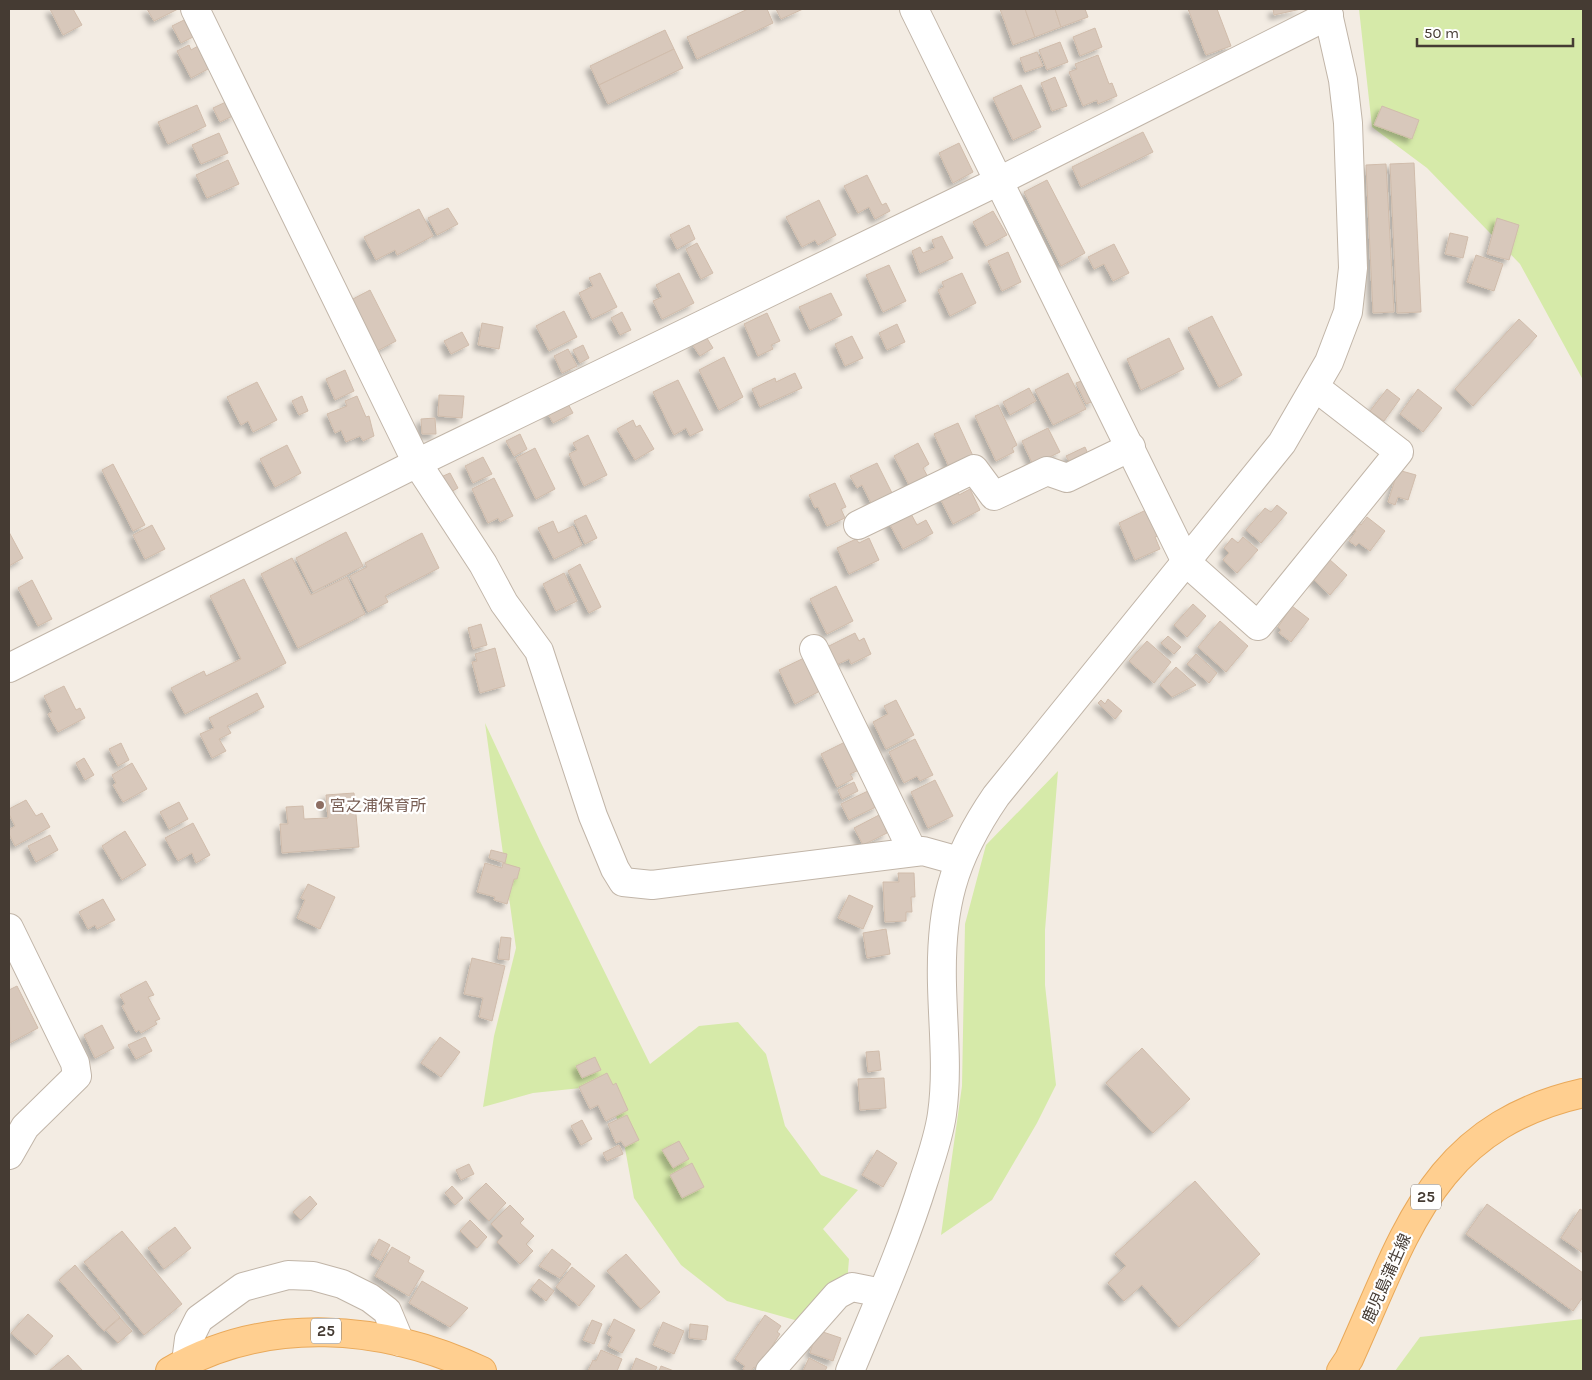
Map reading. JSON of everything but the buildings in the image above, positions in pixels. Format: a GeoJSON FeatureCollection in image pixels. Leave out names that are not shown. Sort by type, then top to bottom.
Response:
{"type":"FeatureCollection","features":[{"type":"Feature","properties":{"kind":"main road","name":"鹿児島蒲生線"},"geometry":{"type":"LineString","coordinates":[[1341,1371],[1349,1359],[1420,1205],[1458,1157],[1479,1139],[1527,1110],[1560,1098],[1583,1093]]}},
{"type":"Feature","properties":{"kind":"main road","name":"25"},"geometry":{"type":"LineString","coordinates":[[178,1367],[227,1345],[271,1334],[326,1331],[363,1334],[400,1342],[440,1354],[482,1371]]}},
{"type":"Feature","properties":{"kind":"street"},"geometry":{"type":"LineString","coordinates":[[194,9],[418,463],[483,564],[504,603],[538,651],[593,816],[615,869],[624,882],[652,885],[923,851],[959,861]]}},
{"type":"Feature","properties":{"kind":"street"},"geometry":{"type":"LineString","coordinates":[[914,9],[1186,562],[1258,626],[1399,452],[1315,387]]}},
{"type":"Feature","properties":{"kind":"street"},"geometry":{"type":"LineString","coordinates":[[9,668],[418,463],[999,180],[1328,12],[1342,80],[1348,122],[1353,268],[1348,312],[1329,362],[1282,443],[996,796],[974,829],[959,861],[947,903],[942,953],[946,1066],[942,1116],[912,1218],[850,1371]]}},
{"type":"Feature","properties":{"kind":"street"},"geometry":{"type":"LineString","coordinates":[[858,524],[974,469],[994,496],[1047,471],[1067,478],[1131,447]]}},
{"type":"Feature","properties":{"kind":"street"},"geometry":{"type":"LineString","coordinates":[[814,649],[913,852]]}},
{"type":"Feature","properties":{"kind":"street"},"geometry":{"type":"LineString","coordinates":[[9,928],[19,973],[75,1063],[77,1076],[25,1126],[9,1155]]}},
{"type":"Feature","properties":{"kind":"street"},"geometry":{"type":"LineString","coordinates":[[178,1367],[188,1339],[199,1319],[243,1287],[288,1274],[314,1276],[342,1284],[370,1298],[387,1312],[400,1342]]}},
{"type":"Feature","properties":{"kind":"street"},"geometry":{"type":"LineString","coordinates":[[770,1371],[837,1295],[852,1287],[882,1293]]}},
{"type":"Feature","properties":{"kind":"green space"},"geometry":{"type":"Polygon","coordinates":[[[1359,9],[1583,9],[1583,380],[1520,264],[1427,168],[1372,127],[1359,9]]]}},
{"type":"Feature","properties":{"kind":"green space"},"geometry":{"type":"Polygon","coordinates":[[[485,723],[540,841],[650,1064],[699,1026],[738,1022],[766,1054],[785,1126],[821,1175],[858,1190],[823,1229],[849,1259],[845,1308],[816,1326],[727,1301],[681,1265],[634,1198],[621,1126],[600,1086],[533,1093],[483,1107],[494,1036],[516,948],[485,723]]]}},
{"type":"Feature","properties":{"kind":"green space"},"geometry":{"type":"Polygon","coordinates":[[[1058,771],[1045,930],[1045,985],[1056,1085],[1037,1123],[992,1200],[941,1235],[962,1086],[965,924],[986,845],[1058,771]]]}},
{"type":"Feature","properties":{"kind":"green space"},"geometry":{"type":"Polygon","coordinates":[[[1583,1319],[1583,1371],[1395,1371],[1420,1337],[1583,1319]]]}},
{"type":"Feature","properties":{"kind":"place","name":"宮之浦保育所"},"geometry":{"type":"Point","coordinates":[320,805]}}]}
